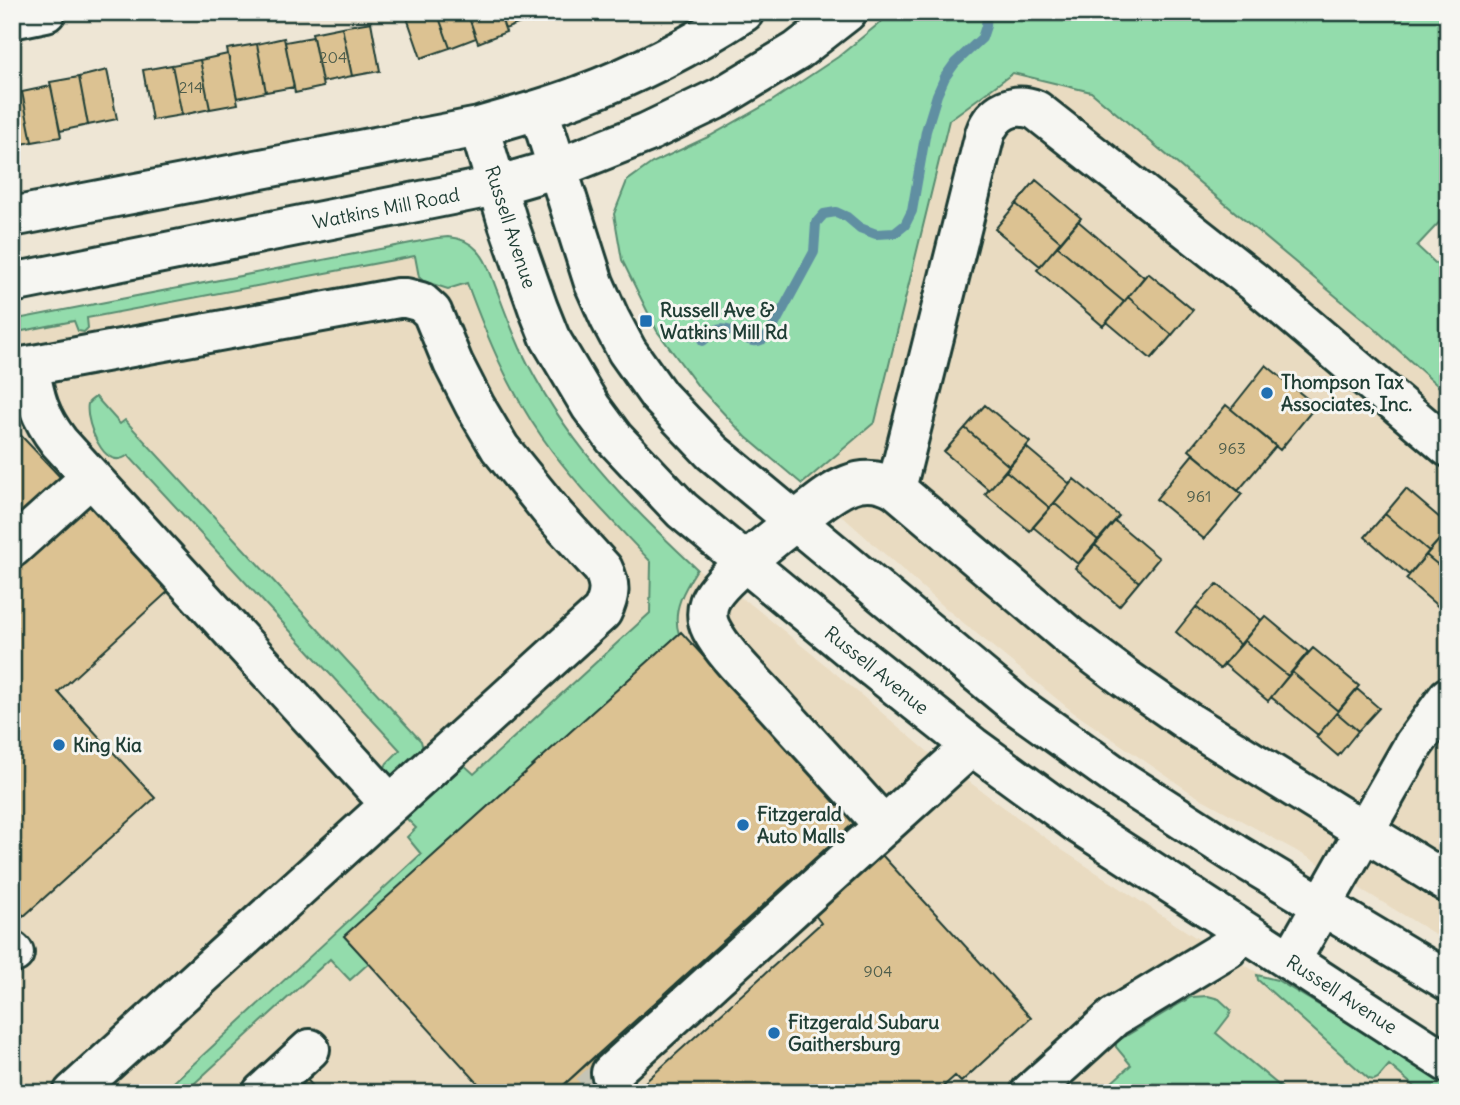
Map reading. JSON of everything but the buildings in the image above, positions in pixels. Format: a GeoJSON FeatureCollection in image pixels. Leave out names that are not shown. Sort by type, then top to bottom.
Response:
{"type":"FeatureCollection","features":[{"type":"Feature","properties":{"kind":"street"},"geometry":{"type":"LineString","coordinates":[[12,19],[46,12]]}},
{"type":"Feature","properties":{"kind":"street"},"geometry":{"type":"LineString","coordinates":[[12,217],[479,127],[584,94],[652,65],[744,12]]}},
{"type":"Feature","properties":{"kind":"street","name":"Watkins Mill Road"},"geometry":{"type":"LineString","coordinates":[[12,283],[496,186],[558,168],[646,133],[721,97],[796,51],[840,14]]}},
{"type":"Feature","properties":{"kind":"street"},"geometry":{"type":"LineString","coordinates":[[896,489],[985,135],[997,114],[1020,106],[1036,110],[1242,273],[1448,447]]}},
{"type":"Feature","properties":{"kind":"street"},"geometry":{"type":"LineString","coordinates":[[539,110],[594,284],[626,351],[659,396],[712,452],[1016,705],[1124,782],[1236,854],[1448,981]]}},
{"type":"Feature","properties":{"kind":"street","name":"Russell Avenue"},"geometry":{"type":"LineString","coordinates":[[479,127],[524,271],[550,338],[591,407],[614,438],[681,510],[972,746],[1079,824],[1448,1063]]}},
{"type":"Feature","properties":{"kind":"street"},"geometry":{"type":"LineString","coordinates":[[73,1093],[602,612],[610,590],[603,569],[555,516],[500,448],[453,363],[432,312],[414,299],[398,298],[20,368],[34,393],[43,419],[59,442],[390,804]]}},
{"type":"Feature","properties":{"kind":"street"},"geometry":{"type":"LineString","coordinates":[[12,548],[91,477]]}},
{"type":"Feature","properties":{"kind":"street"},"geometry":{"type":"LineString","coordinates":[[884,826],[738,665],[712,631],[707,614],[712,597],[727,579],[796,521],[849,484],[877,481],[896,489],[1069,636],[1125,678],[1190,723],[1448,883]]}},
{"type":"Feature","properties":{"kind":"street"},"geometry":{"type":"LineString","coordinates":[[1291,960],[1414,744],[1448,697]]}},
{"type":"Feature","properties":{"kind":"street"},"geometry":{"type":"LineString","coordinates":[[611,1073],[972,746]]}},
{"type":"Feature","properties":{"kind":"street"},"geometry":{"type":"LineString","coordinates":[[1030,1093],[1114,1017],[1228,948],[1241,929]]}},
{"type":"Feature","properties":{"kind":"street"},"geometry":{"type":"LineString","coordinates":[[262,1093],[310,1049]]}},
{"type":"Feature","properties":{"kind":"shaded area"},"geometry":{"type":"Polygon","coordinates":[[[1091,12],[1448,336],[1448,942],[1313,860],[1193,794],[1073,712],[949,611],[781,462],[632,181],[1091,12]]]}},
{"type":"Feature","properties":{"kind":"shaded area"},"geometry":{"type":"Polygon","coordinates":[[[446,241],[535,385],[606,484],[687,562],[752,605],[927,751],[1062,850],[1195,937],[1377,1040],[1448,1084],[1448,1093],[12,1093],[12,322],[446,241]]]}},
{"type":"Feature","properties":{"kind":"green space"},"geometry":{"type":"Polygon","coordinates":[[[893,12],[1260,12],[1264,19],[1299,12],[1448,12],[1448,213],[1417,246],[1448,275],[1448,395],[1374,328],[1091,92],[1013,73],[949,120],[875,422],[802,484],[746,437],[698,386],[657,331],[622,260],[614,214],[627,181],[652,163],[710,136],[772,101],[838,57],[893,12]]]}},
{"type":"Feature","properties":{"kind":"green space"},"geometry":{"type":"Polygon","coordinates":[[[448,237],[467,242],[484,259],[520,348],[537,381],[576,440],[620,493],[697,569],[678,608],[679,634],[344,936],[369,963],[350,980],[330,959],[184,1093],[162,1093],[421,854],[407,837],[416,828],[404,816],[461,762],[474,774],[650,613],[651,562],[567,470],[530,419],[500,363],[467,283],[448,289],[423,281],[419,277],[415,256],[87,318],[88,328],[84,332],[78,331],[74,321],[12,333],[12,320],[448,237]]]}},
{"type":"Feature","properties":{"kind":"green space"},"geometry":{"type":"Polygon","coordinates":[[[96,397],[120,424],[125,420],[421,741],[423,749],[395,775],[388,774],[385,767],[400,750],[128,455],[120,459],[113,458],[101,448],[92,431],[88,415],[88,403],[96,397]]]}},
{"type":"Feature","properties":{"kind":"green space"},"geometry":{"type":"Polygon","coordinates":[[[1257,975],[1277,980],[1429,1071],[1448,1084],[1448,1093],[1422,1093],[1389,1065],[1378,1078],[1369,1079],[1258,980],[1257,975]]]}},
{"type":"Feature","properties":{"kind":"green space"},"geometry":{"type":"Polygon","coordinates":[[[1208,996],[1219,999],[1231,1010],[1216,1033],[1288,1093],[1100,1093],[1131,1065],[1116,1047],[1116,1042],[1191,997],[1208,996]]]}},
{"type":"Feature","properties":{"kind":"waterway"},"geometry":{"type":"LineString","coordinates":[[703,341],[719,329],[755,341],[762,340],[770,333],[814,252],[816,223],[824,214],[836,212],[860,228],[876,234],[895,233],[905,225],[912,211],[926,131],[937,95],[955,63],[982,38],[987,12]]}},
{"type":"Feature","properties":{"kind":"tunnel"},"geometry":{"type":"LineString","coordinates":[[589,1093],[611,1073]]}},
{"type":"Feature","properties":{"kind":"place","name":"Russell Ave & Watkins Mill Rd"},"geometry":{"type":"Point","coordinates":[646,321]}},
{"type":"Feature","properties":{"kind":"place","name":"Thompson Tax Associates, Inc."},"geometry":{"type":"Point","coordinates":[1267,393]}},
{"type":"Feature","properties":{"kind":"place","name":"King Kia"},"geometry":{"type":"Point","coordinates":[59,745]}},
{"type":"Feature","properties":{"kind":"place","name":"Fitzgerald Auto Malls"},"geometry":{"type":"Point","coordinates":[743,825]}},
{"type":"Feature","properties":{"kind":"place","name":"Fitzgerald Subaru Gaithersburg"},"geometry":{"type":"Point","coordinates":[774,1033]}}]}
